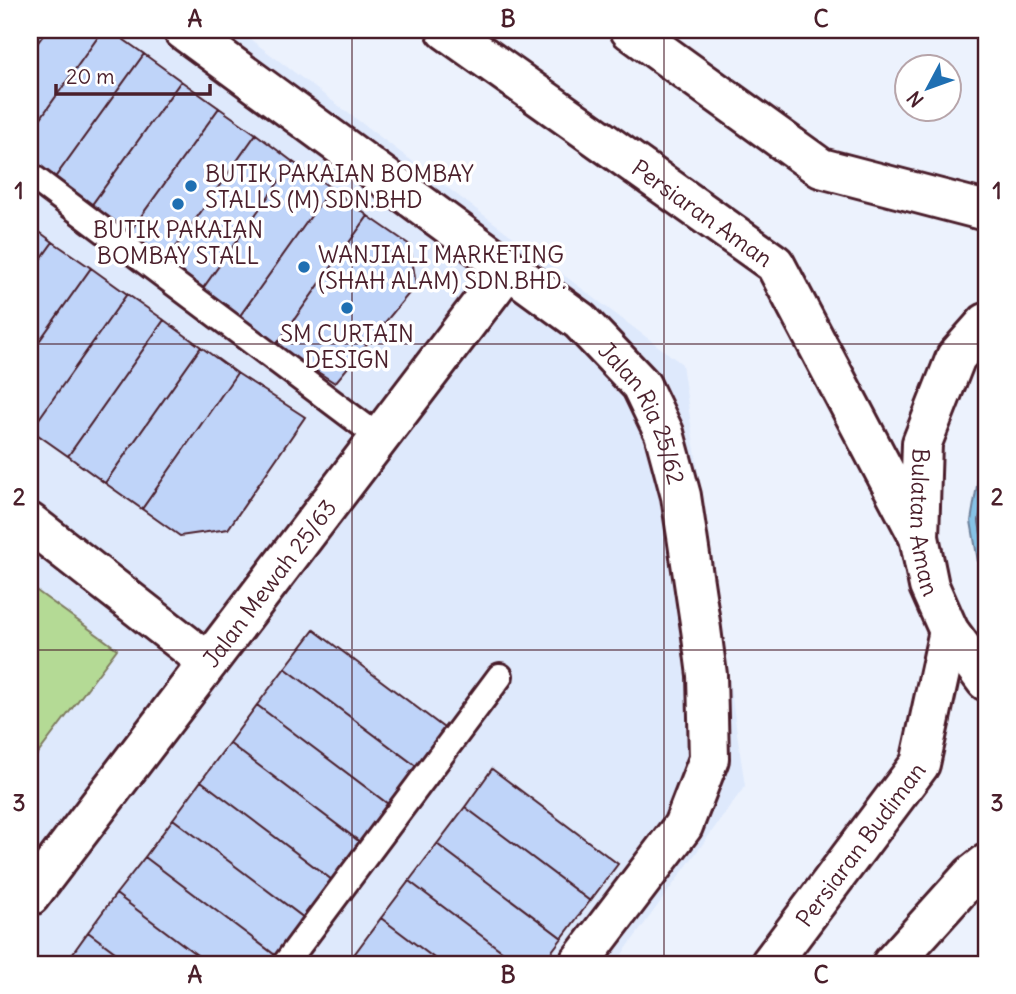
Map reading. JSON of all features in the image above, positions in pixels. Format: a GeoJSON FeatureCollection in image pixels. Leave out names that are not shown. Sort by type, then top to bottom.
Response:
{"type":"FeatureCollection","features":[{"type":"Feature","properties":{"kind":"street","name":"Jalan Ria 25/62"},"geometry":{"type":"LineString","coordinates":[[183,30],[580,321],[641,386],[664,433],[681,496],[707,674],[709,760],[683,826],[578,964]]}},
{"type":"Feature","properties":{"kind":"street","name":"Persiaran Aman"},"geometry":{"type":"LineString","coordinates":[[446,30],[775,264],[919,537]]}},
{"type":"Feature","properties":{"kind":"street"},"geometry":{"type":"LineString","coordinates":[[630,30],[821,168],[986,211]]}},
{"type":"Feature","properties":{"kind":"street","name":"Jalan Mewah 25/63"},"geometry":{"type":"LineString","coordinates":[[30,896],[508,268]]}},
{"type":"Feature","properties":{"kind":"street","name":"Bulatan Aman"},"geometry":{"type":"LineString","coordinates":[[986,323],[956,357],[922,443],[919,537],[929,586],[949,631],[986,681]]}},
{"type":"Feature","properties":{"kind":"street"},"geometry":{"type":"LineString","coordinates":[[30,523],[208,662]]}},
{"type":"Feature","properties":{"kind":"street","name":"Persiaran Budiman"},"geometry":{"type":"LineString","coordinates":[[769,964],[920,764],[949,631]]}},
{"type":"Feature","properties":{"kind":"street"},"geometry":{"type":"LineString","coordinates":[[892,964],[972,875],[986,864]]}},
{"type":"Feature","properties":{"kind":"lane"},"geometry":{"type":"LineString","coordinates":[[30,176],[380,438]]}},
{"type":"Feature","properties":{"kind":"lane"},"geometry":{"type":"LineString","coordinates":[[285,964],[500,676]]}},
{"type":"Feature","properties":{"kind":"shaded area"},"geometry":{"type":"Polygon","coordinates":[[[30,30],[238,30],[682,364],[745,786],[615,964],[30,964],[30,30]]]}},
{"type":"Feature","properties":{"kind":"green space"},"geometry":{"type":"Polygon","coordinates":[[[30,586],[117,649],[30,764],[30,586]]]}},
{"type":"Feature","properties":{"kind":"water"},"geometry":{"type":"Polygon","coordinates":[[[986,443],[986,598],[971,521],[986,443]]]}},
{"type":"Feature","properties":{"kind":"building"},"geometry":{"type":"Polygon","coordinates":[[[30,30],[47,30],[30,53],[30,30]]]}},
{"type":"Feature","properties":{"kind":"building"},"geometry":{"type":"Polygon","coordinates":[[[47,30],[103,30],[30,133],[30,53],[47,30]]]}},
{"type":"Feature","properties":{"kind":"building"},"geometry":{"type":"Polygon","coordinates":[[[103,30],[110,30],[144,54],[51,183],[30,167],[30,133],[103,30]]]}},
{"type":"Feature","properties":{"kind":"building"},"geometry":{"type":"Polygon","coordinates":[[[144,54],[181,81],[88,210],[51,183],[144,54]]]}},
{"type":"Feature","properties":{"kind":"building"},"geometry":{"type":"Polygon","coordinates":[[[181,81],[219,108],[126,237],[88,210],[181,81]]]}},
{"type":"Feature","properties":{"kind":"building","name":"BUTIK PAKAIAN BOMBAY STALLS (M) SDN.BHD"},"geometry":{"type":"Polygon","coordinates":[[[219,108],[256,134],[164,264],[126,237],[219,108]]]}},
{"type":"Feature","properties":{"kind":"building"},"geometry":{"type":"Polygon","coordinates":[[[256,134],[293,162],[201,291],[164,264],[256,134]]]}},
{"type":"Feature","properties":{"kind":"building"},"geometry":{"type":"Polygon","coordinates":[[[293,162],[331,188],[239,317],[201,291],[293,162]]]}},
{"type":"Feature","properties":{"kind":"building","name":"WANJIALI MARKETING (SHAH ALAM) SDN.BHD."},"geometry":{"type":"Polygon","coordinates":[[[331,188],[368,216],[276,345],[239,317],[331,188]]]}},
{"type":"Feature","properties":{"kind":"building"},"geometry":{"type":"Polygon","coordinates":[[[368,216],[410,245],[416,285],[335,383],[276,345],[368,216]]]}},
{"type":"Feature","properties":{"kind":"building"},"geometry":{"type":"Polygon","coordinates":[[[30,225],[53,242],[30,274],[30,225]]]}},
{"type":"Feature","properties":{"kind":"building"},"geometry":{"type":"Polygon","coordinates":[[[53,242],[91,268],[30,354],[30,274],[53,242]]]}},
{"type":"Feature","properties":{"kind":"building"},"geometry":{"type":"Polygon","coordinates":[[[91,268],[127,294],[31,430],[30,354],[91,268]]]}},
{"type":"Feature","properties":{"kind":"building"},"geometry":{"type":"Polygon","coordinates":[[[127,294],[164,320],[68,456],[31,430],[127,294]]]}},
{"type":"Feature","properties":{"kind":"building"},"geometry":{"type":"Polygon","coordinates":[[[164,320],[201,347],[105,483],[68,456],[164,320]]]}},
{"type":"Feature","properties":{"kind":"building"},"geometry":{"type":"Polygon","coordinates":[[[201,347],[237,373],[142,509],[105,483],[201,347]]]}},
{"type":"Feature","properties":{"kind":"building"},"geometry":{"type":"Polygon","coordinates":[[[237,373],[305,417],[228,529],[180,536],[142,509],[237,373]]]}},
{"type":"Feature","properties":{"kind":"building"},"geometry":{"type":"Polygon","coordinates":[[[314,630],[448,731],[420,769],[285,668],[314,630]]]}},
{"type":"Feature","properties":{"kind":"building"},"geometry":{"type":"Polygon","coordinates":[[[285,668],[420,769],[392,807],[257,705],[285,668]]]}},
{"type":"Feature","properties":{"kind":"building"},"geometry":{"type":"Polygon","coordinates":[[[257,705],[392,807],[364,845],[229,743],[257,705]]]}},
{"type":"Feature","properties":{"kind":"building"},"geometry":{"type":"Polygon","coordinates":[[[229,743],[364,845],[336,883],[201,781],[229,743]]]}},
{"type":"Feature","properties":{"kind":"building"},"geometry":{"type":"Polygon","coordinates":[[[492,769],[618,864],[590,901],[465,807],[492,769]]]}},
{"type":"Feature","properties":{"kind":"building"},"geometry":{"type":"Polygon","coordinates":[[[201,781],[336,883],[308,921],[173,819],[201,781]]]}},
{"type":"Feature","properties":{"kind":"building"},"geometry":{"type":"Polygon","coordinates":[[[465,807],[590,901],[562,938],[437,844],[465,807]]]}},
{"type":"Feature","properties":{"kind":"building"},"geometry":{"type":"Polygon","coordinates":[[[173,819],[308,921],[279,958],[145,857],[173,819]]]}},
{"type":"Feature","properties":{"kind":"building"},"geometry":{"type":"Polygon","coordinates":[[[437,844],[562,938],[542,964],[519,964],[409,881],[437,844]]]}},
{"type":"Feature","properties":{"kind":"building"},"geometry":{"type":"Polygon","coordinates":[[[145,857],[279,958],[275,964],[209,964],[116,894],[145,857]]]}},
{"type":"Feature","properties":{"kind":"building"},"geometry":{"type":"Polygon","coordinates":[[[409,881],[519,964],[442,964],[381,918],[409,881]]]}},
{"type":"Feature","properties":{"kind":"building"},"geometry":{"type":"Polygon","coordinates":[[[116,894],[209,964],[131,964],[88,932],[116,894]]]}},
{"type":"Feature","properties":{"kind":"building"},"geometry":{"type":"Polygon","coordinates":[[[381,918],[442,964],[364,964],[353,956],[381,918]]]}},
{"type":"Feature","properties":{"kind":"building"},"geometry":{"type":"Polygon","coordinates":[[[88,932],[131,964],[65,964],[88,932]]]}},
{"type":"Feature","properties":{"kind":"place","name":"BUTIK PAKAIAN BOMBAY STALLS (M) SDN.BHD"},"geometry":{"type":"Point","coordinates":[191,186]}},
{"type":"Feature","properties":{"kind":"place","name":"BUTIK PAKAIAN BOMBAY STALL"},"geometry":{"type":"Point","coordinates":[178,204]}},
{"type":"Feature","properties":{"kind":"place","name":"WANJIALI MARKETING (SHAH ALAM) SDN.BHD."},"geometry":{"type":"Point","coordinates":[304,267]}},
{"type":"Feature","properties":{"kind":"place","name":"SM CURTAIN DESIGN"},"geometry":{"type":"Point","coordinates":[347,308]}}]}
